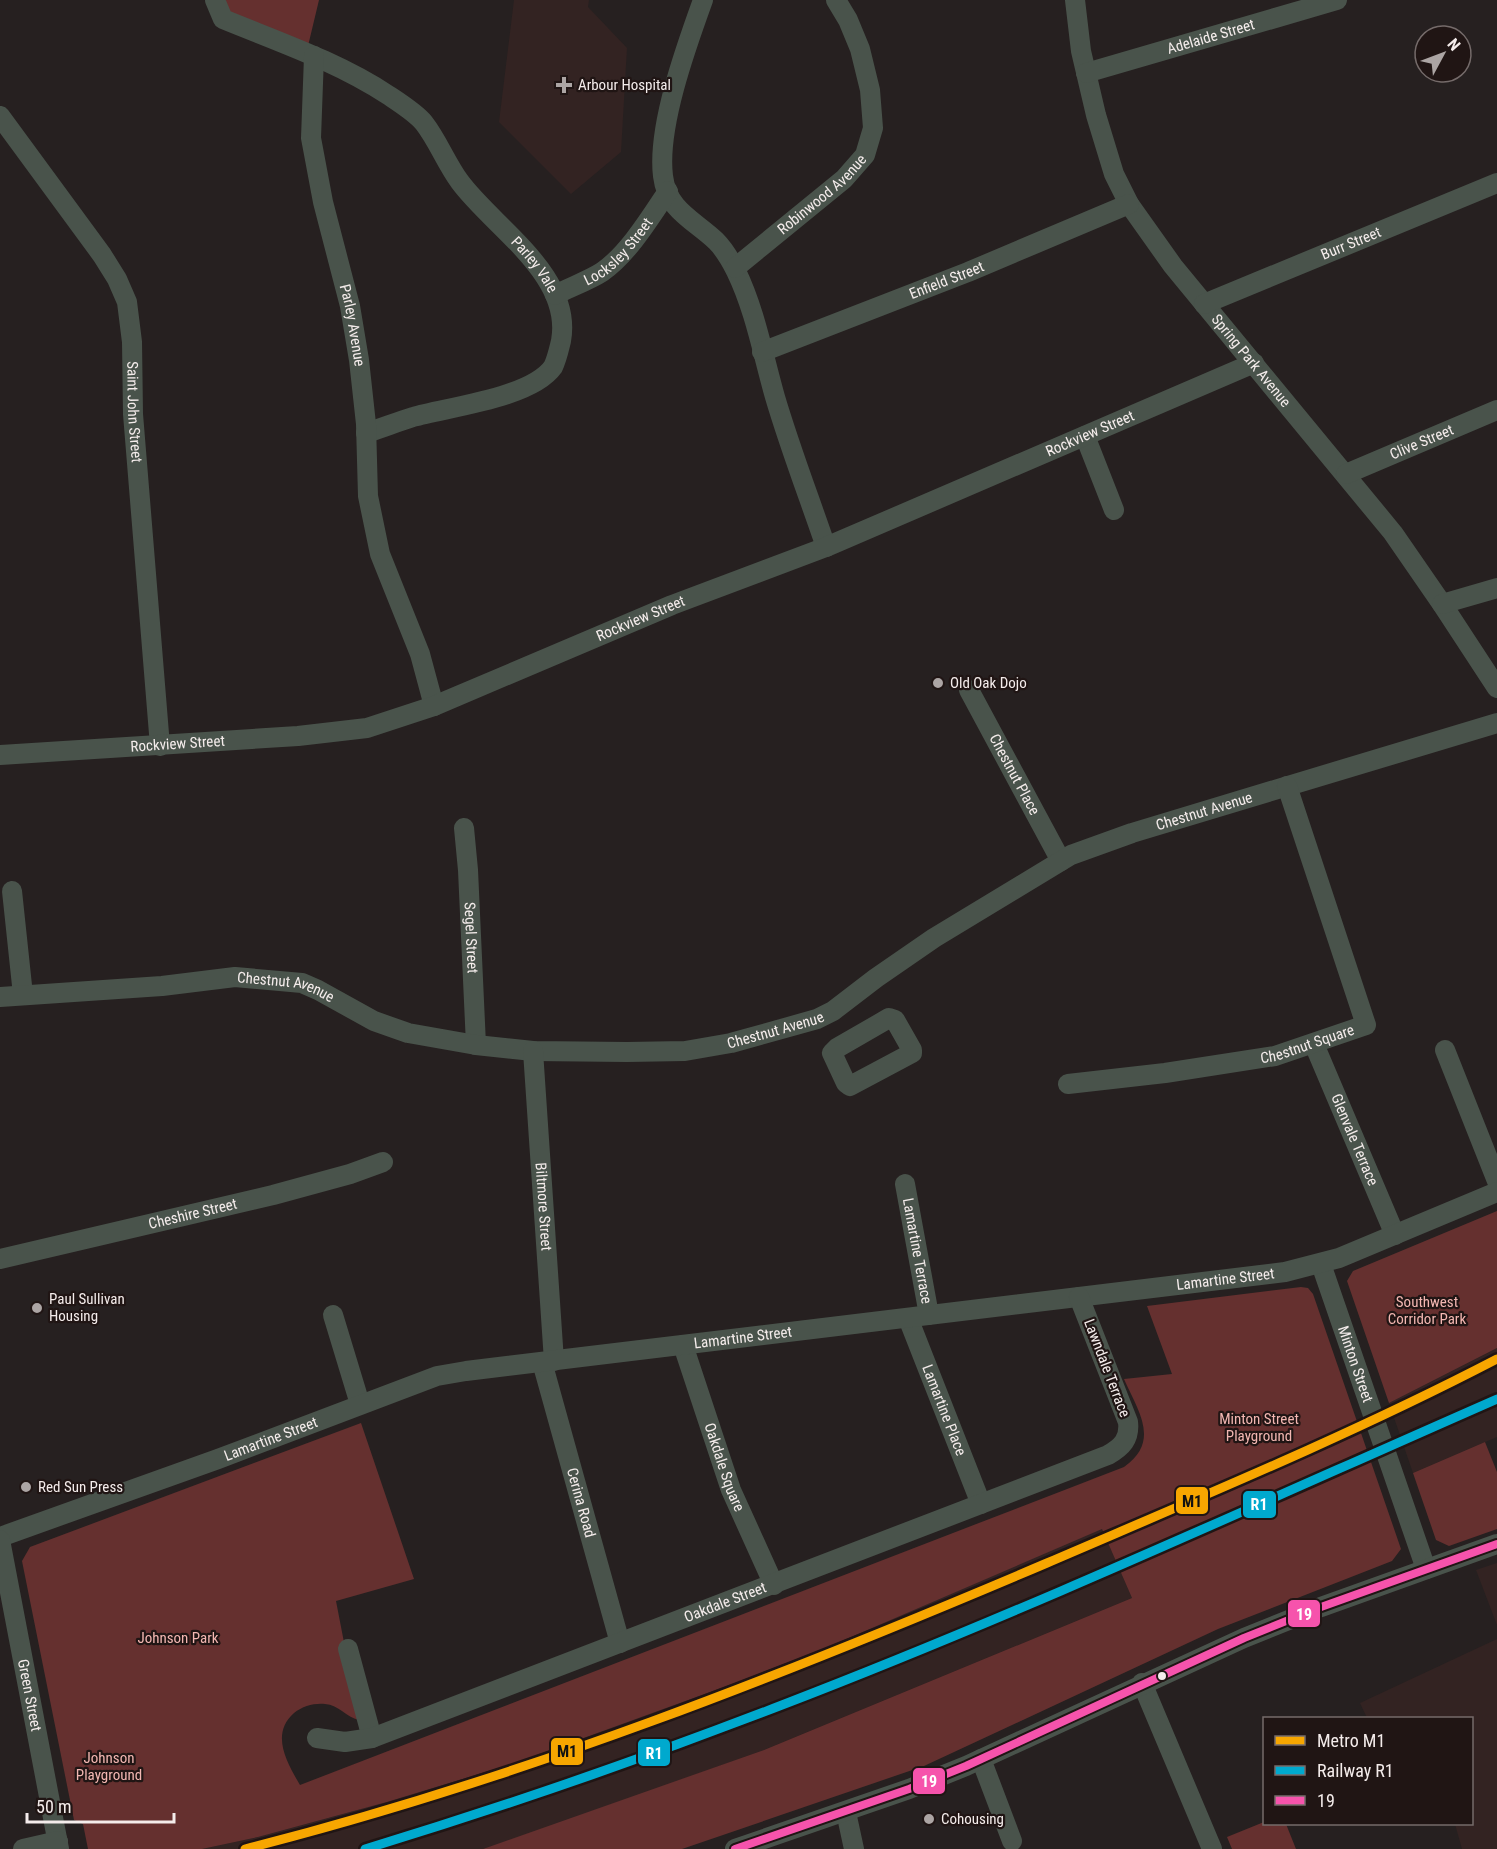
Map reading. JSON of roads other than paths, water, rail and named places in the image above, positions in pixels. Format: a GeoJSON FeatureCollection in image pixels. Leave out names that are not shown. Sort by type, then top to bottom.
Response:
{"type":"FeatureCollection","features":[{"type":"Feature","properties":{"kind":"street"},"geometry":{"type":"LineString","coordinates":[[214,0],[223,19],[314,56]]}},
{"type":"Feature","properties":{"kind":"street"},"geometry":{"type":"LineString","coordinates":[[703,0],[672,100],[662,145],[663,178],[673,204],[694,225],[717,241],[735,268],[749,300],[762,352],[794,456],[826,548]]}},
{"type":"Feature","properties":{"kind":"street","name":"Robinwood Avenue"},"geometry":{"type":"LineString","coordinates":[[735,268],[844,178],[865,155],[873,128],[870,90],[860,49],[848,20],[836,0]]}},
{"type":"Feature","properties":{"kind":"street","name":"Spring Park Avenue"},"geometry":{"type":"LineString","coordinates":[[1075,0],[1086,73],[1104,146],[1114,174],[1129,204],[1161,250],[1204,304],[1393,533],[1497,688]]}},
{"type":"Feature","properties":{"kind":"street","name":"Adelaide Street"},"geometry":{"type":"LineString","coordinates":[[1086,73],[1337,0]]}},
{"type":"Feature","properties":{"kind":"street","name":"Parley Vale"},"geometry":{"type":"LineString","coordinates":[[314,56],[372,85],[423,121],[460,182],[533,261],[555,295],[561,312],[563,329],[559,352],[552,367],[540,378],[519,389],[467,406],[414,417],[366,433]]}},
{"type":"Feature","properties":{"kind":"street","name":"Parley Avenue"},"geometry":{"type":"LineString","coordinates":[[314,56],[311,138],[323,202],[350,306],[359,360],[366,433],[368,496],[380,554],[420,654],[434,706]]}},
{"type":"Feature","properties":{"kind":"street","name":"Saint John Street"},"geometry":{"type":"LineString","coordinates":[[0,116],[102,255],[117,279],[127,302],[132,342],[133,414],[160,746]]}},
{"type":"Feature","properties":{"kind":"street","name":"Burr Street"},"geometry":{"type":"LineString","coordinates":[[1204,304],[1497,183]]}},
{"type":"Feature","properties":{"kind":"street","name":"Locksley Street"},"geometry":{"type":"LineString","coordinates":[[555,295],[602,272],[648,222],[668,191]]}},
{"type":"Feature","properties":{"kind":"street","name":"Enfield Street"},"geometry":{"type":"LineString","coordinates":[[762,352],[968,272],[1129,204]]}},
{"type":"Feature","properties":{"kind":"street","name":"Rockview Street"},"geometry":{"type":"LineString","coordinates":[[0,755],[298,736],[367,728],[434,706],[672,605],[826,548],[1254,363]]}},
{"type":"Feature","properties":{"kind":"street","name":"Clive Street"},"geometry":{"type":"LineString","coordinates":[[1346,474],[1497,410]]}},
{"type":"Feature","properties":{"kind":"street"},"geometry":{"type":"LineString","coordinates":[[1085,435],[1114,510]]}},
{"type":"Feature","properties":{"kind":"street"},"geometry":{"type":"LineString","coordinates":[[1442,604],[1497,588]]}},
{"type":"Feature","properties":{"kind":"street","name":"Chestnut Place"},"geometry":{"type":"LineString","coordinates":[[969,690],[1061,861]]}},
{"type":"Feature","properties":{"kind":"street","name":"Chestnut Avenue"},"geometry":{"type":"LineString","coordinates":[[0,998],[162,986],[236,977],[302,983],[374,1021],[396,1029],[476,1045],[533,1051],[685,1051],[731,1043],[817,1019],[833,1011],[934,938],[1071,855],[1132,833],[1497,723]]}},
{"type":"Feature","properties":{"kind":"street","name":"Chestnut Square"},"geometry":{"type":"LineString","coordinates":[[1068,1084],[1165,1073],[1275,1056],[1366,1025],[1287,786]]}},
{"type":"Feature","properties":{"kind":"street","name":"Segel Street"},"geometry":{"type":"LineString","coordinates":[[464,828],[476,1045]]}},
{"type":"Feature","properties":{"kind":"street"},"geometry":{"type":"LineString","coordinates":[[12,891],[23,995]]}},
{"type":"Feature","properties":{"kind":"street"},"geometry":{"type":"LineString","coordinates":[[844,1004],[859,1035]]}},
{"type":"Feature","properties":{"kind":"street","name":"Glenvale Terrace"},"geometry":{"type":"LineString","coordinates":[[1314,1044],[1395,1235]]}},
{"type":"Feature","properties":{"kind":"street"},"geometry":{"type":"LineString","coordinates":[[1445,1050],[1497,1182]]}},
{"type":"Feature","properties":{"kind":"street","name":"Biltmore Street"},"geometry":{"type":"LineString","coordinates":[[533,1051],[548,1361]]}},
{"type":"Feature","properties":{"kind":"street","name":"Cheshire Street"},"geometry":{"type":"LineString","coordinates":[[0,1259],[273,1195],[350,1174],[383,1162]]}},
{"type":"Feature","properties":{"kind":"street","name":"Lamartine Terrace"},"geometry":{"type":"LineString","coordinates":[[905,1184],[929,1315]]}},
{"type":"Feature","properties":{"kind":"street","name":"Lamartine Street"},"geometry":{"type":"LineString","coordinates":[[0,1538],[437,1376],[1285,1272],[1321,1264],[1497,1192]]}},
{"type":"Feature","properties":{"kind":"street","name":"Minton Street"},"geometry":{"type":"LineString","coordinates":[[1321,1264],[1426,1569]]}},
{"type":"Feature","properties":{"kind":"street","name":"Lawndale Terrace"},"geometry":{"type":"LineString","coordinates":[[1079,1297],[1126,1416],[1129,1428],[1126,1440]]}},
{"type":"Feature","properties":{"kind":"street"},"geometry":{"type":"LineString","coordinates":[[333,1315],[360,1404]]}},
{"type":"Feature","properties":{"kind":"street","name":"Lamartine Place"},"geometry":{"type":"LineString","coordinates":[[908,1318],[981,1504]]}},
{"type":"Feature","properties":{"kind":"street","name":"Oakdale Square"},"geometry":{"type":"LineString","coordinates":[[683,1345],[731,1490],[774,1585]]}},
{"type":"Feature","properties":{"kind":"street","name":"Cerina Road"},"geometry":{"type":"LineString","coordinates":[[548,1361],[620,1643]]}},
{"type":"Feature","properties":{"kind":"street","name":"Oakdale Street"},"geometry":{"type":"LineString","coordinates":[[316,1738],[345,1742],[372,1738],[1102,1458],[1118,1449],[1126,1440]]}},
{"type":"Feature","properties":{"kind":"street","name":"Green Street"},"geometry":{"type":"LineString","coordinates":[[0,1538],[5,1591],[59,1845]]}},
{"type":"Feature","properties":{"kind":"street"},"geometry":{"type":"LineString","coordinates":[[735,1849],[909,1789],[981,1759],[1142,1683],[1295,1617],[1497,1544]]}},
{"type":"Feature","properties":{"kind":"street"},"geometry":{"type":"LineString","coordinates":[[348,1649],[372,1738]]}},
{"type":"Feature","properties":{"kind":"street"},"geometry":{"type":"LineString","coordinates":[[1142,1683],[1212,1849]]}},
{"type":"Feature","properties":{"kind":"street"},"geometry":{"type":"LineString","coordinates":[[981,1759],[1012,1841]]}},
{"type":"Feature","properties":{"kind":"street"},"geometry":{"type":"LineString","coordinates":[[846,1812],[854,1849]]}},
{"type":"Feature","properties":{"kind":"street"},"geometry":{"type":"LineString","coordinates":[[23,1849],[59,1845]]}},
{"type":"Feature","properties":{"kind":"railway"},"geometry":{"type":"LineString","coordinates":[[1403,1440],[1497,1399]]}},
{"type":"Feature","properties":{"kind":"railway"},"geometry":{"type":"LineString","coordinates":[[365,1849],[522,1799],[730,1725],[908,1654],[1117,1565]]}},
{"type":"Feature","properties":{"kind":"metro line","name":"M1"},"geometry":{"type":"LineString","coordinates":[[245,1849],[450,1790],[551,1757],[751,1684],[949,1604],[1217,1490],[1386,1414],[1497,1359]]}},
{"type":"Feature","properties":{"kind":"rail line","name":"R1"},"geometry":{"type":"LineString","coordinates":[[365,1849],[627,1763],[872,1669],[1141,1556],[1497,1399]]}},
{"type":"Feature","properties":{"kind":"place","name":"Arbour Hospital"},"geometry":{"type":"Point","coordinates":[564,85]}},
{"type":"Feature","properties":{"kind":"place","name":"Old Oak Dojo"},"geometry":{"type":"Point","coordinates":[938,683]}},
{"type":"Feature","properties":{"kind":"place","name":"Paul Sullivan Housing"},"geometry":{"type":"Point","coordinates":[37,1308]}},
{"type":"Feature","properties":{"kind":"place","name":"Red Sun Press"},"geometry":{"type":"Point","coordinates":[26,1487]}},
{"type":"Feature","properties":{"kind":"place","name":"Cohousing"},"geometry":{"type":"Point","coordinates":[929,1819]}},
{"type":"Feature","properties":{"kind":"park label","name":"Southwest Corridor Park"},"geometry":{"type":"Point","coordinates":[1427,1310]}},
{"type":"Feature","properties":{"kind":"park label","name":"Minton Street Playground"},"geometry":{"type":"Point","coordinates":[1259,1428]}},
{"type":"Feature","properties":{"kind":"park label","name":"Johnson Park"},"geometry":{"type":"Point","coordinates":[178,1638]}},
{"type":"Feature","properties":{"kind":"park label","name":"Johnson Playground"},"geometry":{"type":"Point","coordinates":[109,1766]}}]}
